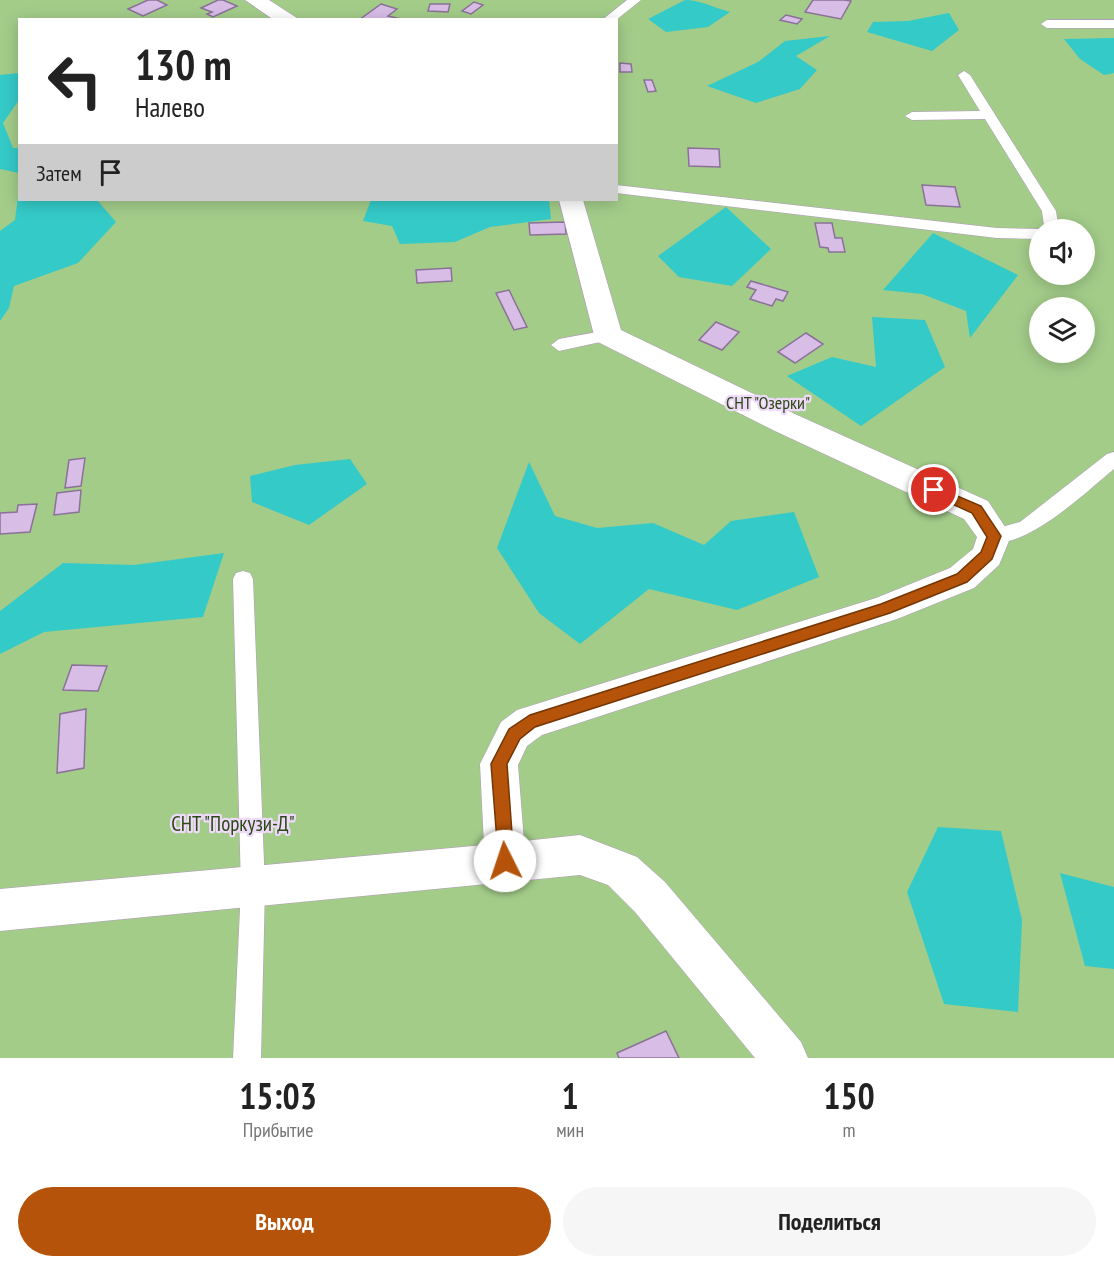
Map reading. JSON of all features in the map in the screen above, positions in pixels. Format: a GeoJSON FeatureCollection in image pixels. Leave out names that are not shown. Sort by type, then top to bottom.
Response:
{"type":"FeatureCollection","features":[{"type":"Feature","properties":{"kind":"street"},"geometry":{"type":"LineString","coordinates":[[255,0],[286,18]]}},
{"type":"Feature","properties":{"kind":"street"},"geometry":{"type":"LineString","coordinates":[[505,861],[499,764],[514,734],[530,722],[885,609],[962,578],[987,555],[994,536],[976,510],[786,423],[608,335],[571,201]]}},
{"type":"Feature","properties":{"kind":"street"},"geometry":{"type":"LineString","coordinates":[[0,910],[254,888],[580,855],[622,871],[650,897],[785,1058]]}},
{"type":"Feature","properties":{"kind":"lane"},"geometry":{"type":"LineString","coordinates":[[611,18],[635,0]]}},
{"type":"Feature","properties":{"kind":"lane"},"geometry":{"type":"LineString","coordinates":[[1047,24],[1114,24]]}},
{"type":"Feature","properties":{"kind":"lane"},"geometry":{"type":"LineString","coordinates":[[964,75],[1049,211],[1050,219]]}},
{"type":"Feature","properties":{"kind":"lane"},"geometry":{"type":"LineString","coordinates":[[912,116],[989,115]]}},
{"type":"Feature","properties":{"kind":"lane"},"geometry":{"type":"LineString","coordinates":[[618,189],[997,234],[1029,234]]}},
{"type":"Feature","properties":{"kind":"lane"},"geometry":{"type":"LineString","coordinates":[[559,345],[608,335]]}},
{"type":"Feature","properties":{"kind":"lane"},"geometry":{"type":"LineString","coordinates":[[994,536],[1026,528],[1114,459]]}},
{"type":"Feature","properties":{"kind":"lane"},"geometry":{"type":"LineString","coordinates":[[243,579],[254,888],[247,1058]]}},
{"type":"Feature","properties":{"kind":"green space"},"geometry":{"type":"Polygon","coordinates":[[[0,0],[1114,0],[1114,1058],[0,1058],[0,0]]]}},
{"type":"Feature","properties":{"kind":"shaded area"},"geometry":{"type":"Polygon","coordinates":[[[685,0],[730,12],[708,27],[666,32],[648,19],[685,0]]]}},
{"type":"Feature","properties":{"kind":"shaded area"},"geometry":{"type":"Polygon","coordinates":[[[949,13],[959,30],[932,51],[867,32],[873,22],[908,21],[949,13]]]}},
{"type":"Feature","properties":{"kind":"shaded area"},"geometry":{"type":"Polygon","coordinates":[[[830,36],[796,56],[817,70],[800,89],[756,103],[707,86],[758,62],[785,41],[830,36]]]}},
{"type":"Feature","properties":{"kind":"shaded area"},"geometry":{"type":"Polygon","coordinates":[[[1114,38],[1114,73],[1104,75],[1080,59],[1064,39],[1114,38]]]}},
{"type":"Feature","properties":{"kind":"shaded area"},"geometry":{"type":"Polygon","coordinates":[[[18,73],[18,101],[3,123],[13,148],[18,148],[18,173],[0,169],[0,75],[18,73]]]}},
{"type":"Feature","properties":{"kind":"shaded area"},"geometry":{"type":"Polygon","coordinates":[[[18,196],[18,201],[98,201],[116,222],[78,263],[14,286],[9,308],[0,321],[0,231],[15,220],[18,196]]]}},
{"type":"Feature","properties":{"kind":"shaded area"},"geometry":{"type":"Polygon","coordinates":[[[371,201],[549,201],[551,219],[490,227],[455,242],[400,244],[392,226],[363,221],[371,201]]]}},
{"type":"Feature","properties":{"kind":"shaded area"},"geometry":{"type":"Polygon","coordinates":[[[726,207],[771,249],[732,286],[679,277],[658,256],[726,207]]]}},
{"type":"Feature","properties":{"kind":"shaded area"},"geometry":{"type":"Polygon","coordinates":[[[933,233],[1018,275],[970,338],[966,311],[922,294],[883,290],[933,233]]]}},
{"type":"Feature","properties":{"kind":"shaded area"},"geometry":{"type":"Polygon","coordinates":[[[872,317],[925,320],[945,367],[861,426],[787,376],[832,357],[876,367],[872,317]]]}},
{"type":"Feature","properties":{"kind":"shaded area"},"geometry":{"type":"Polygon","coordinates":[[[350,459],[367,484],[309,525],[252,502],[250,476],[295,465],[350,459]]]}},
{"type":"Feature","properties":{"kind":"shaded area"},"geometry":{"type":"Polygon","coordinates":[[[529,462],[555,516],[597,528],[653,523],[704,545],[731,521],[794,512],[819,577],[737,610],[649,589],[580,644],[539,613],[497,548],[529,462]]]}},
{"type":"Feature","properties":{"kind":"shaded area"},"geometry":{"type":"Polygon","coordinates":[[[224,553],[203,617],[44,632],[0,654],[0,611],[63,563],[134,565],[224,553]]]}},
{"type":"Feature","properties":{"kind":"shaded area"},"geometry":{"type":"Polygon","coordinates":[[[938,827],[1001,831],[1022,920],[1018,1012],[944,1004],[907,892],[938,827]]]}},
{"type":"Feature","properties":{"kind":"shaded area"},"geometry":{"type":"Polygon","coordinates":[[[1060,873],[1114,887],[1114,969],[1085,966],[1060,873]]]}},
{"type":"Feature","properties":{"kind":"building"},"geometry":{"type":"Polygon","coordinates":[[[148,0],[157,0],[167,5],[143,16],[128,9],[148,0]]]}},
{"type":"Feature","properties":{"kind":"building"},"geometry":{"type":"Polygon","coordinates":[[[218,0],[237,6],[213,17],[207,14],[212,12],[201,8],[218,0]]]}},
{"type":"Feature","properties":{"kind":"building"},"geometry":{"type":"Polygon","coordinates":[[[813,0],[851,1],[841,19],[805,12],[813,0]]]}},
{"type":"Feature","properties":{"kind":"building"},"geometry":{"type":"Polygon","coordinates":[[[474,2],[483,5],[471,14],[462,11],[474,2]]]}},
{"type":"Feature","properties":{"kind":"building"},"geometry":{"type":"Polygon","coordinates":[[[381,4],[397,9],[388,16],[397,18],[362,18],[381,4]]]}},
{"type":"Feature","properties":{"kind":"building"},"geometry":{"type":"Polygon","coordinates":[[[430,4],[450,4],[448,12],[428,11],[430,4]]]}},
{"type":"Feature","properties":{"kind":"building"},"geometry":{"type":"Polygon","coordinates":[[[786,15],[802,19],[797,24],[780,20],[786,15]]]}},
{"type":"Feature","properties":{"kind":"building"},"geometry":{"type":"Polygon","coordinates":[[[620,63],[631,64],[632,72],[620,72],[620,63]]]}},
{"type":"Feature","properties":{"kind":"building"},"geometry":{"type":"Polygon","coordinates":[[[644,80],[652,80],[656,91],[648,92],[644,80]]]}},
{"type":"Feature","properties":{"kind":"building"},"geometry":{"type":"Polygon","coordinates":[[[688,148],[719,149],[720,167],[689,166],[688,148]]]}},
{"type":"Feature","properties":{"kind":"building"},"geometry":{"type":"Polygon","coordinates":[[[922,185],[955,187],[960,207],[926,205],[922,185]]]}},
{"type":"Feature","properties":{"kind":"building"},"geometry":{"type":"Polygon","coordinates":[[[565,222],[566,234],[530,235],[529,223],[565,222]]]}},
{"type":"Feature","properties":{"kind":"building"},"geometry":{"type":"Polygon","coordinates":[[[815,223],[832,223],[835,238],[842,238],[845,252],[829,252],[828,248],[820,247],[815,223]]]}},
{"type":"Feature","properties":{"kind":"building"},"geometry":{"type":"Polygon","coordinates":[[[451,268],[452,281],[417,283],[416,270],[451,268]]]}},
{"type":"Feature","properties":{"kind":"building"},"geometry":{"type":"Polygon","coordinates":[[[751,281],[788,292],[783,301],[776,299],[772,306],[750,299],[756,290],[747,287],[751,281]]]}},
{"type":"Feature","properties":{"kind":"building"},"geometry":{"type":"Polygon","coordinates":[[[509,290],[527,327],[514,330],[496,293],[509,290]]]}},
{"type":"Feature","properties":{"kind":"building"},"geometry":{"type":"Polygon","coordinates":[[[716,322],[739,332],[722,350],[699,340],[716,322]]]}},
{"type":"Feature","properties":{"kind":"building"},"geometry":{"type":"Polygon","coordinates":[[[806,333],[823,344],[795,363],[778,352],[806,333]]]}},
{"type":"Feature","properties":{"kind":"building"},"geometry":{"type":"Polygon","coordinates":[[[85,458],[81,486],[65,488],[69,460],[85,458]]]}},
{"type":"Feature","properties":{"kind":"building"},"geometry":{"type":"Polygon","coordinates":[[[81,490],[79,512],[54,515],[57,493],[81,490]]]}},
{"type":"Feature","properties":{"kind":"building"},"geometry":{"type":"Polygon","coordinates":[[[37,504],[30,532],[0,534],[0,513],[17,512],[18,505],[37,504]]]}},
{"type":"Feature","properties":{"kind":"building"},"geometry":{"type":"Polygon","coordinates":[[[72,665],[107,666],[98,691],[63,690],[72,665]]]}},
{"type":"Feature","properties":{"kind":"building"},"geometry":{"type":"Polygon","coordinates":[[[86,709],[84,768],[57,773],[60,714],[86,709]]]}},
{"type":"Feature","properties":{"kind":"building"},"geometry":{"type":"Polygon","coordinates":[[[666,1031],[679,1058],[619,1058],[617,1053],[666,1031]]]}},
{"type":"Feature","properties":{"kind":"route"},"geometry":{"type":"LineString","coordinates":[[505,861],[499,764],[514,734],[530,722],[885,609],[962,578],[987,555],[994,536],[976,510],[934,490]]}},
{"type":"Feature","properties":{"kind":"park label","name":"СНТ \"Озерки\""},"geometry":{"type":"Point","coordinates":[768,403]}},
{"type":"Feature","properties":{"kind":"park label","name":"СНТ \"Поркузи-Д\""},"geometry":{"type":"Point","coordinates":[233,824]}}]}
